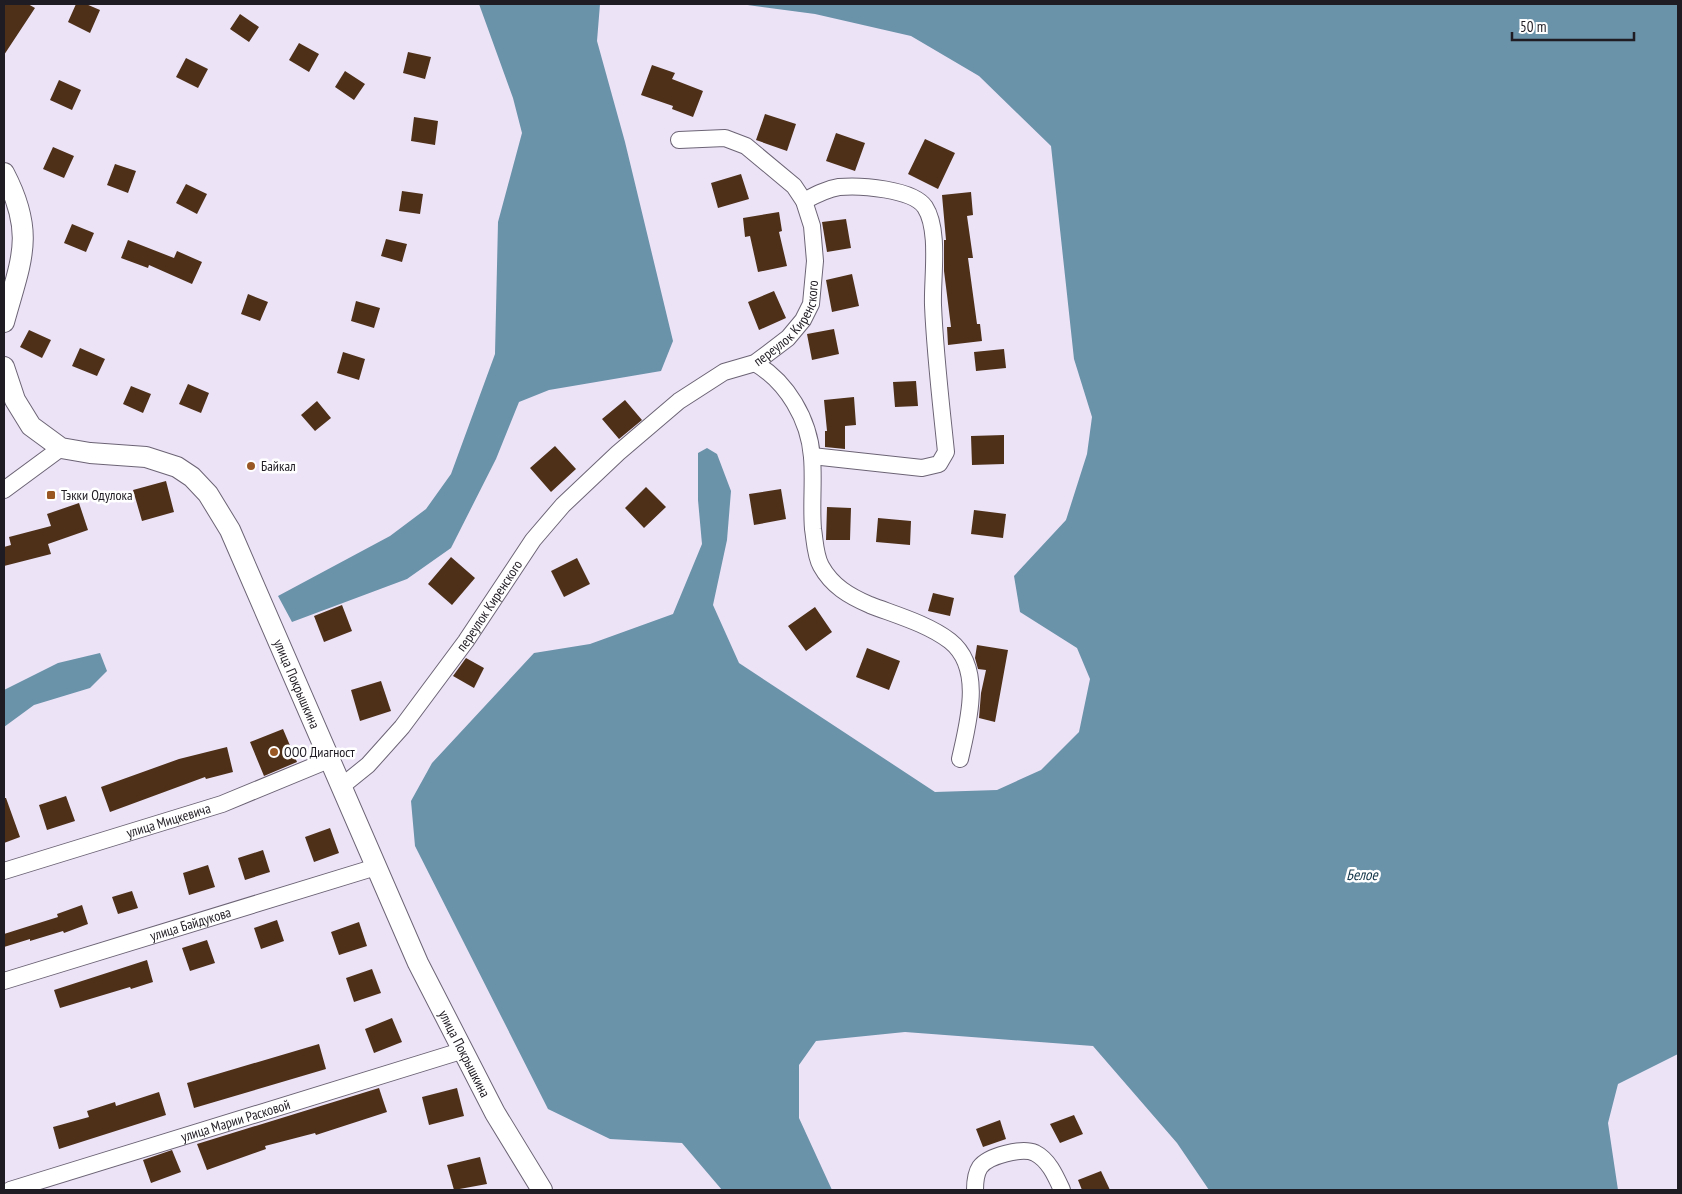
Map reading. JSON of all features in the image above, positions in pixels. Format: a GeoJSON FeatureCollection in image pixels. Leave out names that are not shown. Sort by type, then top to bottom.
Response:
{"type":"FeatureCollection","features":[{"type":"Feature","properties":{"kind":"street"},"geometry":{"type":"LineString","coordinates":[[680,140],[725,138],[746,146],[794,186],[804,201],[820,192],[840,187],[887,190],[916,198],[925,207],[930,218],[933,243],[933,305],[946,452],[939,464],[922,468],[812,456]]}},
{"type":"Feature","properties":{"kind":"street"},"geometry":{"type":"LineString","coordinates":[[4,173],[21,213],[24,234],[21,260],[4,322]]}},
{"type":"Feature","properties":{"kind":"street","name":"переулок Киренского"},"geometry":{"type":"LineString","coordinates":[[342,786],[368,765],[402,727],[466,641],[533,540],[564,505],[618,453],[679,401],[724,372],[755,363],[788,338],[803,320],[812,304],[815,261],[812,226],[804,201]]}},
{"type":"Feature","properties":{"kind":"street"},"geometry":{"type":"LineString","coordinates":[[755,363],[770,372],[786,389],[799,412],[808,435],[812,456],[812,514],[815,545],[820,563],[830,581],[852,597],[937,633],[951,642],[960,652],[970,676],[973,690],[960,759]]}},
{"type":"Feature","properties":{"kind":"street","name":"улица Покрышкина"},"geometry":{"type":"LineString","coordinates":[[4,367],[15,400],[31,426],[61,448],[154,460],[177,467],[192,477],[208,494],[230,530],[418,963],[495,1113],[542,1190]]}},
{"type":"Feature","properties":{"kind":"street"},"geometry":{"type":"LineString","coordinates":[[4,490],[61,448]]}},
{"type":"Feature","properties":{"kind":"street","name":"улица Мицкевича"},"geometry":{"type":"LineString","coordinates":[[4,871],[222,804],[331,759]]}},
{"type":"Feature","properties":{"kind":"street","name":"улица Байдукова"},"geometry":{"type":"LineString","coordinates":[[4,980],[376,867]]}},
{"type":"Feature","properties":{"kind":"street","name":"улица Марии Расковой"},"geometry":{"type":"LineString","coordinates":[[10,1190],[462,1051]]}},
{"type":"Feature","properties":{"kind":"street"},"geometry":{"type":"LineString","coordinates":[[975,1190],[980,1167],[998,1155],[1019,1151],[1034,1153],[1051,1168],[1062,1190]]}},
{"type":"Feature","properties":{"kind":"water"},"geometry":{"type":"Polygon","coordinates":[[[479,4],[600,4],[597,41],[625,142],[673,341],[661,371],[549,390],[519,402],[496,459],[451,548],[407,579],[292,622],[278,596],[390,536],[426,509],[451,474],[495,354],[498,222],[522,133],[513,98],[479,4]]]}},
{"type":"Feature","properties":{"kind":"water","name":"Белое"},"geometry":{"type":"Polygon","coordinates":[[[740,4],[1678,4],[1678,1054],[1618,1084],[1608,1123],[1618,1190],[1209,1190],[1177,1143],[1093,1046],[905,1032],[816,1041],[799,1065],[799,1118],[832,1190],[722,1190],[682,1143],[610,1139],[548,1109],[415,846],[411,801],[432,763],[534,653],[590,644],[673,614],[702,544],[698,500],[698,453],[707,448],[717,454],[731,491],[727,540],[713,605],[739,663],[935,792],[997,790],[1041,770],[1079,732],[1090,679],[1077,648],[1020,612],[1014,576],[1066,520],[1087,454],[1092,417],[1074,359],[1051,146],[979,76],[911,36],[815,14],[740,4]]]}},
{"type":"Feature","properties":{"kind":"water"},"geometry":{"type":"Polygon","coordinates":[[[100,653],[107,671],[90,688],[34,705],[4,727],[4,690],[58,663],[100,653]]]}},
{"type":"Feature","properties":{"kind":"building"},"geometry":{"type":"Polygon","coordinates":[[[4,4],[28,4],[35,8],[4,55],[4,4]]]}},
{"type":"Feature","properties":{"kind":"building"},"geometry":{"type":"Polygon","coordinates":[[[76,4],[86,4],[100,10],[90,33],[68,22],[76,4]]]}},
{"type":"Feature","properties":{"kind":"building"},"geometry":{"type":"Polygon","coordinates":[[[240,14],[259,27],[249,42],[230,29],[240,14]]]}},
{"type":"Feature","properties":{"kind":"building"},"geometry":{"type":"Polygon","coordinates":[[[299,43],[319,54],[309,72],[289,60],[299,43]]]}},
{"type":"Feature","properties":{"kind":"building"},"geometry":{"type":"Polygon","coordinates":[[[408,52],[431,57],[425,79],[403,73],[408,52]]]}},
{"type":"Feature","properties":{"kind":"building"},"geometry":{"type":"Polygon","coordinates":[[[186,58],[208,69],[198,88],[176,77],[186,58]]]}},
{"type":"Feature","properties":{"kind":"building"},"geometry":{"type":"Polygon","coordinates":[[[652,65],[675,73],[672,79],[703,91],[693,117],[672,109],[673,106],[641,95],[652,65]]]}},
{"type":"Feature","properties":{"kind":"building"},"geometry":{"type":"Polygon","coordinates":[[[345,71],[365,84],[354,100],[335,87],[345,71]]]}},
{"type":"Feature","properties":{"kind":"building"},"geometry":{"type":"Polygon","coordinates":[[[59,80],[81,90],[72,110],[50,100],[59,80]]]}},
{"type":"Feature","properties":{"kind":"building"},"geometry":{"type":"Polygon","coordinates":[[[765,114],[796,124],[787,151],[756,140],[765,114]]]}},
{"type":"Feature","properties":{"kind":"building"},"geometry":{"type":"Polygon","coordinates":[[[414,117],[438,121],[435,145],[411,141],[414,117]]]}},
{"type":"Feature","properties":{"kind":"building"},"geometry":{"type":"Polygon","coordinates":[[[836,133],[865,143],[855,171],[826,161],[836,133]]]}},
{"type":"Feature","properties":{"kind":"building"},"geometry":{"type":"Polygon","coordinates":[[[925,139],[955,153],[938,189],[908,174],[925,139]]]}},
{"type":"Feature","properties":{"kind":"building"},"geometry":{"type":"Polygon","coordinates":[[[53,147],[74,156],[64,178],[43,169],[53,147]]]}},
{"type":"Feature","properties":{"kind":"building"},"geometry":{"type":"Polygon","coordinates":[[[115,164],[136,171],[128,193],[107,185],[115,164]]]}},
{"type":"Feature","properties":{"kind":"building"},"geometry":{"type":"Polygon","coordinates":[[[741,174],[749,199],[718,208],[711,183],[741,174]]]}},
{"type":"Feature","properties":{"kind":"building"},"geometry":{"type":"Polygon","coordinates":[[[186,184],[207,194],[197,214],[176,203],[186,184]]]}},
{"type":"Feature","properties":{"kind":"building"},"geometry":{"type":"Polygon","coordinates":[[[402,191],[423,194],[420,214],[399,211],[402,191]]]}},
{"type":"Feature","properties":{"kind":"building"},"geometry":{"type":"Polygon","coordinates":[[[971,192],[973,215],[967,216],[973,258],[968,258],[977,324],[980,324],[982,341],[948,345],[947,327],[951,327],[944,271],[944,240],[946,240],[942,195],[971,192]]]}},
{"type":"Feature","properties":{"kind":"building"},"geometry":{"type":"Polygon","coordinates":[[[779,212],[782,231],[779,232],[787,266],[758,272],[750,236],[745,237],[743,218],[779,212]]]}},
{"type":"Feature","properties":{"kind":"building"},"geometry":{"type":"Polygon","coordinates":[[[846,219],[851,248],[827,252],[822,222],[846,219]]]}},
{"type":"Feature","properties":{"kind":"building"},"geometry":{"type":"Polygon","coordinates":[[[72,224],[94,233],[86,252],[64,243],[72,224]]]}},
{"type":"Feature","properties":{"kind":"building"},"geometry":{"type":"Polygon","coordinates":[[[386,239],[407,244],[402,262],[381,256],[386,239]]]}},
{"type":"Feature","properties":{"kind":"building"},"geometry":{"type":"Polygon","coordinates":[[[128,240],[174,258],[177,251],[202,262],[192,284],[149,265],[148,268],[121,258],[128,240]]]}},
{"type":"Feature","properties":{"kind":"building"},"geometry":{"type":"Polygon","coordinates":[[[852,274],[859,306],[832,312],[826,280],[852,274]]]}},
{"type":"Feature","properties":{"kind":"building"},"geometry":{"type":"Polygon","coordinates":[[[774,291],[786,318],[759,330],[748,302],[774,291]]]}},
{"type":"Feature","properties":{"kind":"building"},"geometry":{"type":"Polygon","coordinates":[[[248,294],[268,302],[260,321],[241,314],[248,294]]]}},
{"type":"Feature","properties":{"kind":"building"},"geometry":{"type":"Polygon","coordinates":[[[356,301],[380,308],[374,328],[351,321],[356,301]]]}},
{"type":"Feature","properties":{"kind":"building"},"geometry":{"type":"Polygon","coordinates":[[[834,329],[839,354],[812,360],[807,334],[834,329]]]}},
{"type":"Feature","properties":{"kind":"building"},"geometry":{"type":"Polygon","coordinates":[[[29,330],[51,340],[42,358],[20,347],[29,330]]]}},
{"type":"Feature","properties":{"kind":"building"},"geometry":{"type":"Polygon","coordinates":[[[80,348],[105,359],[97,376],[72,366],[80,348]]]}},
{"type":"Feature","properties":{"kind":"building"},"geometry":{"type":"Polygon","coordinates":[[[1004,349],[1006,368],[976,371],[974,352],[1004,349]]]}},
{"type":"Feature","properties":{"kind":"building"},"geometry":{"type":"Polygon","coordinates":[[[343,352],[365,359],[359,380],[337,373],[343,352]]]}},
{"type":"Feature","properties":{"kind":"building"},"geometry":{"type":"Polygon","coordinates":[[[916,381],[918,406],[895,407],[893,382],[916,381]]]}},
{"type":"Feature","properties":{"kind":"building"},"geometry":{"type":"Polygon","coordinates":[[[188,384],[209,393],[201,413],[179,404],[188,384]]]}},
{"type":"Feature","properties":{"kind":"building"},"geometry":{"type":"Polygon","coordinates":[[[131,386],[151,394],[143,413],[123,404],[131,386]]]}},
{"type":"Feature","properties":{"kind":"building"},"geometry":{"type":"Polygon","coordinates":[[[854,397],[856,425],[845,426],[845,449],[825,447],[825,431],[827,431],[824,400],[854,397]]]}},
{"type":"Feature","properties":{"kind":"building"},"geometry":{"type":"Polygon","coordinates":[[[625,400],[642,420],[619,439],[602,419],[625,400]]]}},
{"type":"Feature","properties":{"kind":"building"},"geometry":{"type":"Polygon","coordinates":[[[317,401],[331,418],[315,431],[301,415],[317,401]]]}},
{"type":"Feature","properties":{"kind":"building"},"geometry":{"type":"Polygon","coordinates":[[[1004,435],[1004,464],[972,465],[971,436],[1004,435]]]}},
{"type":"Feature","properties":{"kind":"building"},"geometry":{"type":"Polygon","coordinates":[[[555,446],[576,469],[551,492],[530,468],[555,446]]]}},
{"type":"Feature","properties":{"kind":"building"},"geometry":{"type":"Polygon","coordinates":[[[166,481],[174,512],[142,521],[133,490],[166,481]]]}},
{"type":"Feature","properties":{"kind":"building"},"geometry":{"type":"Polygon","coordinates":[[[646,487],[666,507],[644,528],[625,508],[646,487]]]}},
{"type":"Feature","properties":{"kind":"building"},"geometry":{"type":"Polygon","coordinates":[[[781,489],[786,519],[754,525],[749,494],[781,489]]]}},
{"type":"Feature","properties":{"kind":"building"},"geometry":{"type":"Polygon","coordinates":[[[79,503],[88,530],[48,544],[51,554],[4,566],[4,547],[11,545],[9,537],[51,526],[47,514],[79,503]]]}},
{"type":"Feature","properties":{"kind":"building"},"geometry":{"type":"Polygon","coordinates":[[[827,507],[851,508],[850,540],[826,540],[827,507]]]}},
{"type":"Feature","properties":{"kind":"building"},"geometry":{"type":"Polygon","coordinates":[[[974,510],[1006,514],[1003,538],[971,534],[974,510]]]}},
{"type":"Feature","properties":{"kind":"building"},"geometry":{"type":"Polygon","coordinates":[[[878,518],[911,521],[910,545],[876,542],[878,518]]]}},
{"type":"Feature","properties":{"kind":"building"},"geometry":{"type":"Polygon","coordinates":[[[451,557],[475,578],[452,605],[428,584],[451,557]]]}},
{"type":"Feature","properties":{"kind":"building"},"geometry":{"type":"Polygon","coordinates":[[[577,558],[590,584],[564,597],[551,571],[577,558]]]}},
{"type":"Feature","properties":{"kind":"building"},"geometry":{"type":"Polygon","coordinates":[[[933,593],[954,598],[950,616],[928,611],[933,593]]]}},
{"type":"Feature","properties":{"kind":"building"},"geometry":{"type":"Polygon","coordinates":[[[342,605],[352,631],[324,642],[314,616],[342,605]]]}},
{"type":"Feature","properties":{"kind":"building"},"geometry":{"type":"Polygon","coordinates":[[[815,607],[832,632],[806,651],[788,626],[815,607]]]}},
{"type":"Feature","properties":{"kind":"building"},"geometry":{"type":"Polygon","coordinates":[[[977,645],[1008,650],[995,722],[979,718],[981,693],[986,670],[978,669],[975,658],[977,645]]]}},
{"type":"Feature","properties":{"kind":"building"},"geometry":{"type":"Polygon","coordinates":[[[867,648],[900,661],[889,690],[856,677],[867,648]]]}},
{"type":"Feature","properties":{"kind":"building"},"geometry":{"type":"Polygon","coordinates":[[[466,658],[484,668],[474,688],[453,676],[466,658]]]}},
{"type":"Feature","properties":{"kind":"building"},"geometry":{"type":"Polygon","coordinates":[[[381,681],[391,711],[360,721],[351,690],[381,681]]]}},
{"type":"Feature","properties":{"kind":"building","name":"ООО Диагност"},"geometry":{"type":"Polygon","coordinates":[[[283,729],[297,762],[264,776],[250,742],[283,729]]]}},
{"type":"Feature","properties":{"kind":"building"},"geometry":{"type":"Polygon","coordinates":[[[227,747],[233,772],[206,779],[205,777],[110,812],[101,787],[179,759],[227,747]]]}},
{"type":"Feature","properties":{"kind":"building"},"geometry":{"type":"Polygon","coordinates":[[[66,796],[75,821],[47,830],[39,805],[66,796]]]}},
{"type":"Feature","properties":{"kind":"building"},"geometry":{"type":"Polygon","coordinates":[[[4,798],[6,798],[20,837],[4,843],[4,798]]]}},
{"type":"Feature","properties":{"kind":"building"},"geometry":{"type":"Polygon","coordinates":[[[330,828],[339,853],[314,862],[305,837],[330,828]]]}},
{"type":"Feature","properties":{"kind":"building"},"geometry":{"type":"Polygon","coordinates":[[[263,850],[270,872],[245,880],[238,858],[263,850]]]}},
{"type":"Feature","properties":{"kind":"building"},"geometry":{"type":"Polygon","coordinates":[[[208,865],[215,887],[189,895],[183,873],[208,865]]]}},
{"type":"Feature","properties":{"kind":"building"},"geometry":{"type":"Polygon","coordinates":[[[132,891],[138,908],[118,914],[112,897],[132,891]]]}},
{"type":"Feature","properties":{"kind":"building"},"geometry":{"type":"Polygon","coordinates":[[[82,905],[88,924],[64,933],[63,931],[4,947],[4,934],[58,917],[57,914],[82,905]]]}},
{"type":"Feature","properties":{"kind":"building"},"geometry":{"type":"Polygon","coordinates":[[[277,920],[284,941],[261,949],[254,928],[277,920]]]}},
{"type":"Feature","properties":{"kind":"building"},"geometry":{"type":"Polygon","coordinates":[[[359,922],[367,946],[339,955],[331,932],[359,922]]]}},
{"type":"Feature","properties":{"kind":"building"},"geometry":{"type":"Polygon","coordinates":[[[207,940],[215,963],[190,971],[182,948],[207,940]]]}},
{"type":"Feature","properties":{"kind":"building"},"geometry":{"type":"Polygon","coordinates":[[[147,960],[153,982],[60,1008],[54,990],[147,960]]]}},
{"type":"Feature","properties":{"kind":"building"},"geometry":{"type":"Polygon","coordinates":[[[372,969],[381,993],[354,1002],[346,978],[372,969]]]}},
{"type":"Feature","properties":{"kind":"building"},"geometry":{"type":"Polygon","coordinates":[[[392,1018],[402,1042],[374,1053],[365,1029],[392,1018]]]}},
{"type":"Feature","properties":{"kind":"building"},"geometry":{"type":"Polygon","coordinates":[[[319,1044],[326,1069],[194,1108],[187,1083],[319,1044]]]}},
{"type":"Feature","properties":{"kind":"building"},"geometry":{"type":"Polygon","coordinates":[[[379,1088],[387,1112],[316,1135],[315,1133],[265,1146],[266,1149],[207,1170],[197,1144],[379,1088]]]}},
{"type":"Feature","properties":{"kind":"building"},"geometry":{"type":"Polygon","coordinates":[[[457,1088],[464,1116],[429,1125],[422,1097],[457,1088]]]}},
{"type":"Feature","properties":{"kind":"building"},"geometry":{"type":"Polygon","coordinates":[[[159,1092],[166,1115],[59,1149],[53,1127],[89,1117],[87,1111],[115,1102],[116,1106],[159,1092]]]}},
{"type":"Feature","properties":{"kind":"building"},"geometry":{"type":"Polygon","coordinates":[[[1074,1115],[1083,1134],[1060,1143],[1050,1124],[1074,1115]]]}},
{"type":"Feature","properties":{"kind":"building"},"geometry":{"type":"Polygon","coordinates":[[[1000,1120],[1006,1139],[983,1147],[976,1129],[1000,1120]]]}},
{"type":"Feature","properties":{"kind":"building"},"geometry":{"type":"Polygon","coordinates":[[[172,1150],[181,1172],[151,1183],[143,1160],[172,1150]]]}},
{"type":"Feature","properties":{"kind":"building"},"geometry":{"type":"Polygon","coordinates":[[[480,1157],[487,1184],[454,1190],[447,1165],[480,1157]]]}},
{"type":"Feature","properties":{"kind":"building"},"geometry":{"type":"Polygon","coordinates":[[[1101,1171],[1110,1190],[1082,1190],[1078,1180],[1101,1171]]]}},
{"type":"Feature","properties":{"kind":"place","name":"Байкал"},"geometry":{"type":"Point","coordinates":[251,466]}},
{"type":"Feature","properties":{"kind":"place","name":"Тэкки Одулока"},"geometry":{"type":"Point","coordinates":[51,495]}},
{"type":"Feature","properties":{"kind":"place","name":"ООО Диагност"},"geometry":{"type":"Point","coordinates":[274,752]}}]}
